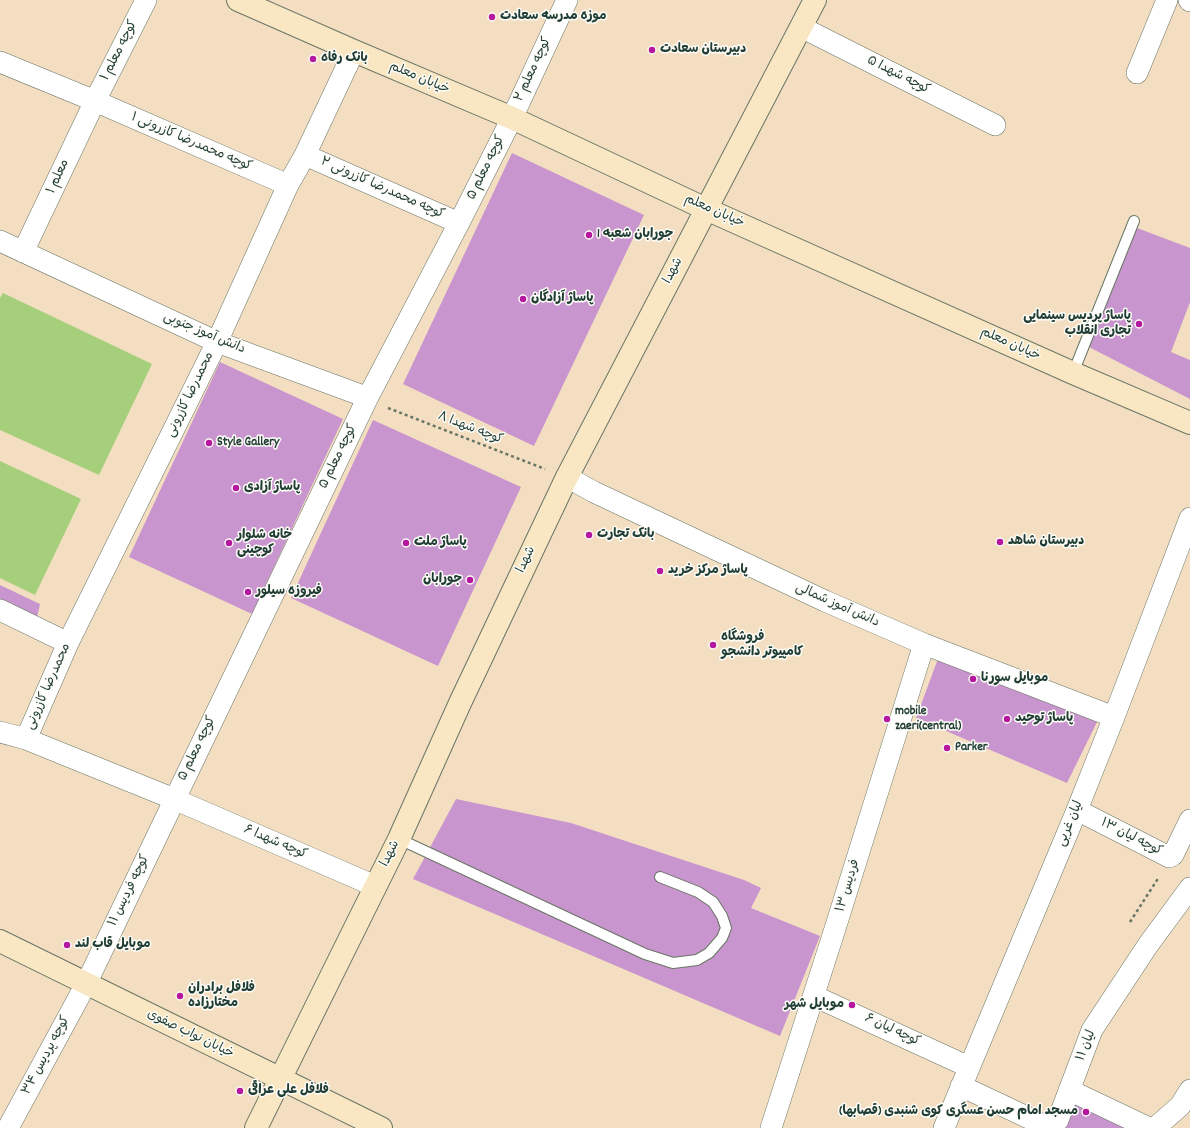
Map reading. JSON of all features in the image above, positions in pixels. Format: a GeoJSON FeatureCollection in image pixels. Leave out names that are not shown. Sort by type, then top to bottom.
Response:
{"type":"FeatureCollection","features":[{"type":"Feature","properties":{"kind":"street","name":"کوچه معلم ۱"},"geometry":{"type":"LineString","coordinates":[[95,101],[146,0]]}},
{"type":"Feature","properties":{"kind":"street","name":"خیابان معلم"},"geometry":{"type":"LineString","coordinates":[[238,0],[512,118],[706,209],[1190,424]]}},
{"type":"Feature","properties":{"kind":"street","name":"کوچه معلم ۲"},"geometry":{"type":"LineString","coordinates":[[512,118],[567,0]]}},
{"type":"Feature","properties":{"kind":"street","name":"شهدا"},"geometry":{"type":"LineString","coordinates":[[256,1128],[399,838],[460,703],[567,477],[816,0]]}},
{"type":"Feature","properties":{"kind":"street"},"geometry":{"type":"LineString","coordinates":[[1137,73],[1167,0]]}},
{"type":"Feature","properties":{"kind":"street","name":"کوچه شهدا ۵"},"geometry":{"type":"LineString","coordinates":[[801,28],[995,125]]}},
{"type":"Feature","properties":{"kind":"street","name":"محمدرضا کازرونی"},"geometry":{"type":"LineString","coordinates":[[26,739],[68,643],[217,342],[288,185],[305,155],[354,51]]}},
{"type":"Feature","properties":{"kind":"street","name":"کوچه محمدرضا کازرونی ۱"},"geometry":{"type":"LineString","coordinates":[[0,62],[95,101],[288,185]]}},
{"type":"Feature","properties":{"kind":"street","name":"معلم ۱"},"geometry":{"type":"LineString","coordinates":[[23,252],[95,101]]}},
{"type":"Feature","properties":{"kind":"street","name":"کوچه معلم ۵"},"geometry":{"type":"LineString","coordinates":[[174,799],[367,399],[459,224],[512,118]]}},
{"type":"Feature","properties":{"kind":"street","name":"کوچه محمدرضا کازرونی ۲"},"geometry":{"type":"LineString","coordinates":[[305,155],[459,224]]}},
{"type":"Feature","properties":{"kind":"street","name":"دانش آموز جنوبی"},"geometry":{"type":"LineString","coordinates":[[0,241],[217,342],[358,394],[367,399]]}},
{"type":"Feature","properties":{"kind":"street","name":"دانش آموز شمالی"},"geometry":{"type":"LineString","coordinates":[[567,477],[594,492],[825,601],[924,644],[1114,717]]}},
{"type":"Feature","properties":{"kind":"street","name":"لیان غربی"},"geometry":{"type":"LineString","coordinates":[[944,1128],[1077,810],[1190,518]]}},
{"type":"Feature","properties":{"kind":"street"},"geometry":{"type":"LineString","coordinates":[[0,610],[68,643]]}},
{"type":"Feature","properties":{"kind":"street","name":"فردیس ۱۳"},"geometry":{"type":"LineString","coordinates":[[771,1128],[814,996],[924,644]]}},
{"type":"Feature","properties":{"kind":"street","name":"کوچه شهدا ۶"},"geometry":{"type":"LineString","coordinates":[[0,732],[26,739],[174,799],[375,886]]}},
{"type":"Feature","properties":{"kind":"street","name":"کوچه فردیس ۱۱"},"geometry":{"type":"LineString","coordinates":[[86,984],[174,799]]}},
{"type":"Feature","properties":{"kind":"street","name":"کوچه لیان ۱۳"},"geometry":{"type":"LineString","coordinates":[[1077,810],[1169,856],[1173,855],[1190,820]]}},
{"type":"Feature","properties":{"kind":"street","name":"لیان ۱۱"},"geometry":{"type":"LineString","coordinates":[[961,1086],[1050,1128],[1058,1120],[1092,1030],[1148,945],[1190,888]]}},
{"type":"Feature","properties":{"kind":"street","name":"خیابان نواب صفوی"},"geometry":{"type":"LineString","coordinates":[[0,941],[381,1128]]}},
{"type":"Feature","properties":{"kind":"street","name":"کوچه پردیس ۳۴"},"geometry":{"type":"LineString","coordinates":[[8,1128],[86,984]]}},
{"type":"Feature","properties":{"kind":"street","name":"کوچه لیان ۶"},"geometry":{"type":"LineString","coordinates":[[814,996],[969,1067]]}},
{"type":"Feature","properties":{"kind":"street"},"geometry":{"type":"LineString","coordinates":[[1069,1090],[1149,1128]]}},
{"type":"Feature","properties":{"kind":"street"},"geometry":{"type":"LineString","coordinates":[[1155,1128],[1180,1106],[1190,1090]]}},
{"type":"Feature","properties":{"kind":"lane"},"geometry":{"type":"LineString","coordinates":[[1073,373],[1134,221]]}},
{"type":"Feature","properties":{"kind":"lane"},"geometry":{"type":"LineString","coordinates":[[399,838],[645,954],[673,963],[697,960],[709,953],[722,938],[726,928],[722,916],[713,902],[698,892],[660,877]]}},
{"type":"Feature","properties":{"kind":"path","name":"کوچه شهدا ۸"},"geometry":{"type":"LineString","coordinates":[[367,399],[567,477]]}},
{"type":"Feature","properties":{"kind":"path"},"geometry":{"type":"LineString","coordinates":[[1130,922],[1173,855]]}},
{"type":"Feature","properties":{"kind":"green space"},"geometry":{"type":"Polygon","coordinates":[[[3,293],[152,364],[99,475],[0,430],[0,298],[3,293]]]}},
{"type":"Feature","properties":{"kind":"green space"},"geometry":{"type":"Polygon","coordinates":[[[0,461],[81,499],[35,595],[0,578],[0,461]]]}},
{"type":"Feature","properties":{"kind":"building","name":"پاساژ آزادگان"},"geometry":{"type":"Polygon","coordinates":[[[512,153],[644,215],[534,446],[403,384],[512,153]]]}},
{"type":"Feature","properties":{"kind":"building","name":"پاساژ پردیس سینمایی تجاری انقلاب"},"geometry":{"type":"Polygon","coordinates":[[[1137,228],[1190,248],[1190,302],[1171,352],[1190,360],[1190,399],[1087,346],[1137,228]]]}},
{"type":"Feature","properties":{"kind":"building","name":"پاساژ آزادی"},"geometry":{"type":"Polygon","coordinates":[[[220,362],[343,419],[252,614],[129,557],[220,362]]]}},
{"type":"Feature","properties":{"kind":"building","name":"پاساژ ملت"},"geometry":{"type":"Polygon","coordinates":[[[373,420],[521,487],[438,666],[291,598],[373,420]]]}},
{"type":"Feature","properties":{"kind":"building"},"geometry":{"type":"Polygon","coordinates":[[[0,585],[40,604],[36,622],[0,605],[0,585]]]}},
{"type":"Feature","properties":{"kind":"building","name":"پاساژ توحید"},"geometry":{"type":"Polygon","coordinates":[[[939,656],[1098,720],[1067,783],[916,718],[939,656]]]}},
{"type":"Feature","properties":{"kind":"building"},"geometry":{"type":"Polygon","coordinates":[[[456,799],[571,823],[744,880],[761,888],[751,908],[820,936],[780,1036],[413,879],[456,799]]]}},
{"type":"Feature","properties":{"kind":"building","name":"مسجد امام حسن عسگری کوی شنبدی (قصابها)"},"geometry":{"type":"Polygon","coordinates":[[[1072,1096],[1140,1128],[1059,1128],[1072,1096]]]}},
{"type":"Feature","properties":{"kind":"place","name":"موزه مدرسه سعادت"},"geometry":{"type":"Point","coordinates":[492,17]}},
{"type":"Feature","properties":{"kind":"place","name":"دبیرستان سعادت"},"geometry":{"type":"Point","coordinates":[652,50]}},
{"type":"Feature","properties":{"kind":"place","name":"بانک رفاه"},"geometry":{"type":"Point","coordinates":[313,59]}},
{"type":"Feature","properties":{"kind":"place","name":"جورابان شعبه 1"},"geometry":{"type":"Point","coordinates":[589,235]}},
{"type":"Feature","properties":{"kind":"place","name":"پاساژ آزادگان"},"geometry":{"type":"Point","coordinates":[523,299]}},
{"type":"Feature","properties":{"kind":"place","name":"پاساژ پردیس سینمایی تجاری انقلاب"},"geometry":{"type":"Point","coordinates":[1139,324]}},
{"type":"Feature","properties":{"kind":"place","name":"Style Gallery"},"geometry":{"type":"Point","coordinates":[209,443]}},
{"type":"Feature","properties":{"kind":"place","name":"پاساژ آزادی"},"geometry":{"type":"Point","coordinates":[236,488]}},
{"type":"Feature","properties":{"kind":"place","name":"بانک تجارت"},"geometry":{"type":"Point","coordinates":[589,535]}},
{"type":"Feature","properties":{"kind":"place","name":"دبیرستان شاهد"},"geometry":{"type":"Point","coordinates":[1000,542]}},
{"type":"Feature","properties":{"kind":"place","name":"خانه شلوار کوچینی"},"geometry":{"type":"Point","coordinates":[229,543]}},
{"type":"Feature","properties":{"kind":"place","name":"پاساژ ملت"},"geometry":{"type":"Point","coordinates":[406,543]}},
{"type":"Feature","properties":{"kind":"place","name":"پاساژ مرکز خرید"},"geometry":{"type":"Point","coordinates":[660,571]}},
{"type":"Feature","properties":{"kind":"place","name":"جورابان"},"geometry":{"type":"Point","coordinates":[470,580]}},
{"type":"Feature","properties":{"kind":"place","name":"فیروزه سیلور"},"geometry":{"type":"Point","coordinates":[248,592]}},
{"type":"Feature","properties":{"kind":"place","name":"فروشگاه کامپیوتر دانشجو"},"geometry":{"type":"Point","coordinates":[713,645]}},
{"type":"Feature","properties":{"kind":"place","name":"موبایل سورنا"},"geometry":{"type":"Point","coordinates":[973,679]}},
{"type":"Feature","properties":{"kind":"place","name":"mobile zaeri(central)"},"geometry":{"type":"Point","coordinates":[887,719]}},
{"type":"Feature","properties":{"kind":"place","name":"پاساژ توحید"},"geometry":{"type":"Point","coordinates":[1007,719]}},
{"type":"Feature","properties":{"kind":"place","name":"Parker"},"geometry":{"type":"Point","coordinates":[947,748]}},
{"type":"Feature","properties":{"kind":"place","name":"موبایل قاب لند"},"geometry":{"type":"Point","coordinates":[67,945]}},
{"type":"Feature","properties":{"kind":"place","name":"فلافل برادران مختارزاده"},"geometry":{"type":"Point","coordinates":[180,996]}},
{"type":"Feature","properties":{"kind":"place","name":"موبایل شهر"},"geometry":{"type":"Point","coordinates":[852,1005]}},
{"type":"Feature","properties":{"kind":"place","name":"فلافل علی عراقی"},"geometry":{"type":"Point","coordinates":[240,1091]}},
{"type":"Feature","properties":{"kind":"place","name":"مسجد امام حسن عسگری کوی شنبدی (قصابها)"},"geometry":{"type":"Point","coordinates":[1086,1112]}}]}
